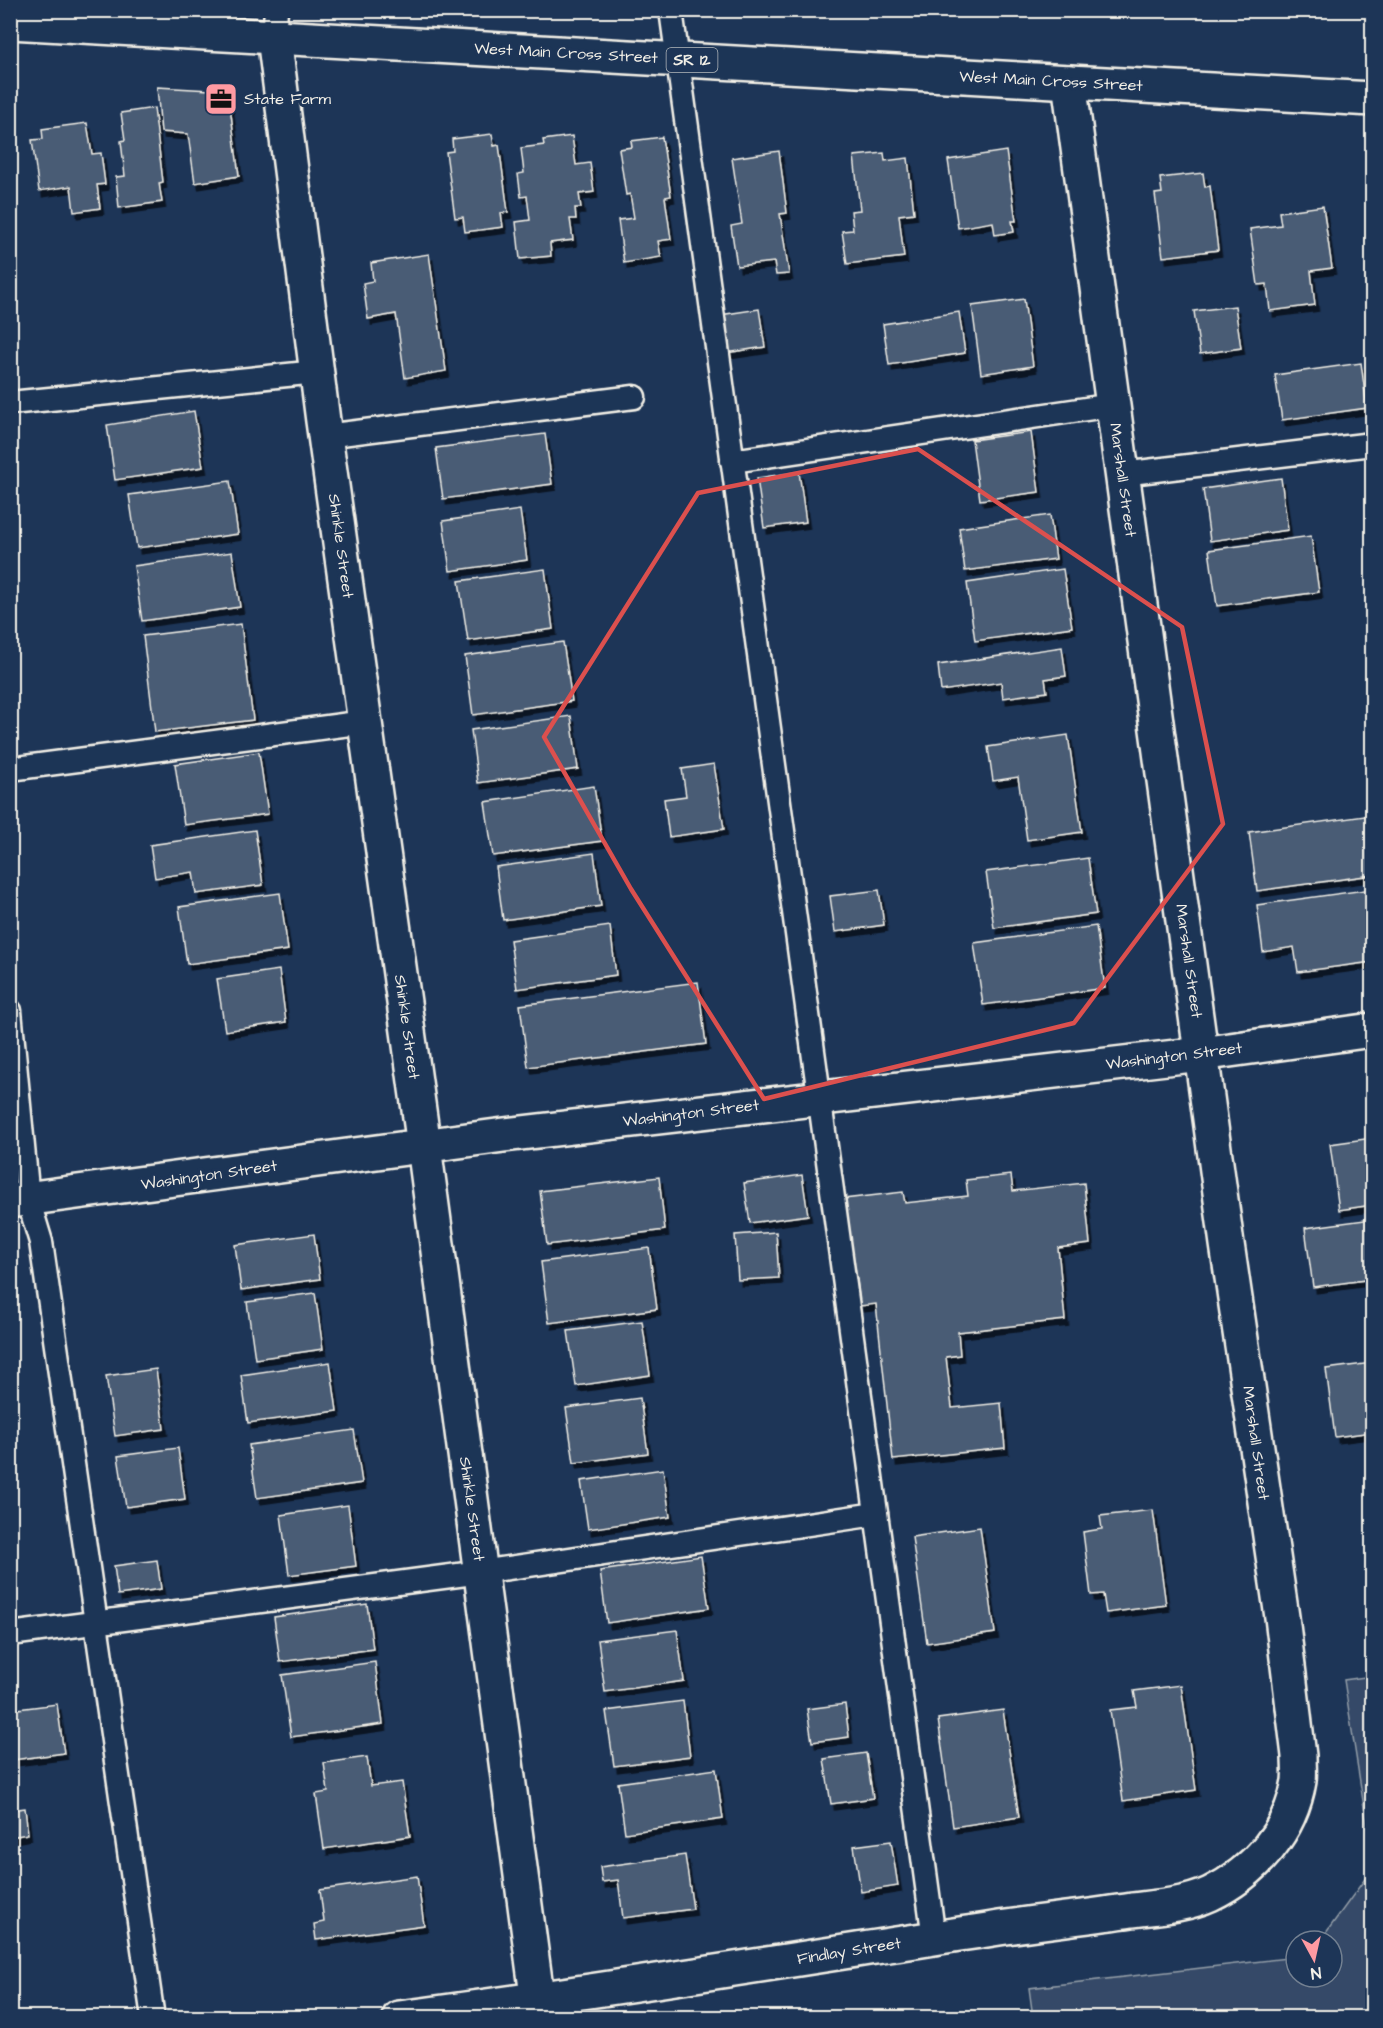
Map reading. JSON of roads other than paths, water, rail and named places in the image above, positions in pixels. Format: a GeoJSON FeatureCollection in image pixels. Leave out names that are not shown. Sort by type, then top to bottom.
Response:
{"type":"FeatureCollection","features":[{"type":"Feature","properties":{"kind":"main road","name":"West Main Cross Street"},"geometry":{"type":"LineString","coordinates":[[10,22],[275,24],[677,60],[1372,99]]}},
{"type":"Feature","properties":{"kind":"main road","name":"Shinkle Street"},"geometry":{"type":"LineString","coordinates":[[275,24],[317,372],[424,1146],[539,2008]]}},
{"type":"Feature","properties":{"kind":"main road","name":"Marshall Street"},"geometry":{"type":"LineString","coordinates":[[1069,82],[1227,1244],[1282,1617],[1299,1756],[1300,1779],[1278,1837]]}},
{"type":"Feature","properties":{"kind":"main road","name":"Washington Street"},"geometry":{"type":"LineString","coordinates":[[19,1200],[504,1135],[1201,1054],[1372,1030]]}},
{"type":"Feature","properties":{"kind":"main road","name":"Findlay Street"},"geometry":{"type":"LineString","coordinates":[[399,2018],[539,2008],[934,1938],[1178,1904],[1207,1895],[1235,1880],[1258,1860],[1278,1837]]}},
{"type":"Feature","properties":{"kind":"lane"},"geometry":{"type":"LineString","coordinates":[[671,10],[934,1938]]}},
{"type":"Feature","properties":{"kind":"lane"},"geometry":{"type":"LineString","coordinates":[[10,404],[317,372]]}},
{"type":"Feature","properties":{"kind":"lane"},"geometry":{"type":"LineString","coordinates":[[326,436],[634,398]]}},
{"type":"Feature","properties":{"kind":"lane"},"geometry":{"type":"LineString","coordinates":[[732,461],[1113,405]]}},
{"type":"Feature","properties":{"kind":"lane"},"geometry":{"type":"LineString","coordinates":[[1122,474],[1372,444]]}},
{"type":"Feature","properties":{"kind":"lane"},"geometry":{"type":"LineString","coordinates":[[10,769],[365,722]]}},
{"type":"Feature","properties":{"kind":"lane"},"geometry":{"type":"LineString","coordinates":[[10,1011],[19,1200],[41,1242],[153,2018]]}},
{"type":"Feature","properties":{"kind":"lane"},"geometry":{"type":"LineString","coordinates":[[10,1634],[481,1572],[876,1514]]}},
{"type":"Feature","properties":{"kind":"place","name":"State Farm"},"geometry":{"type":"Point","coordinates":[221,99]}}]}
